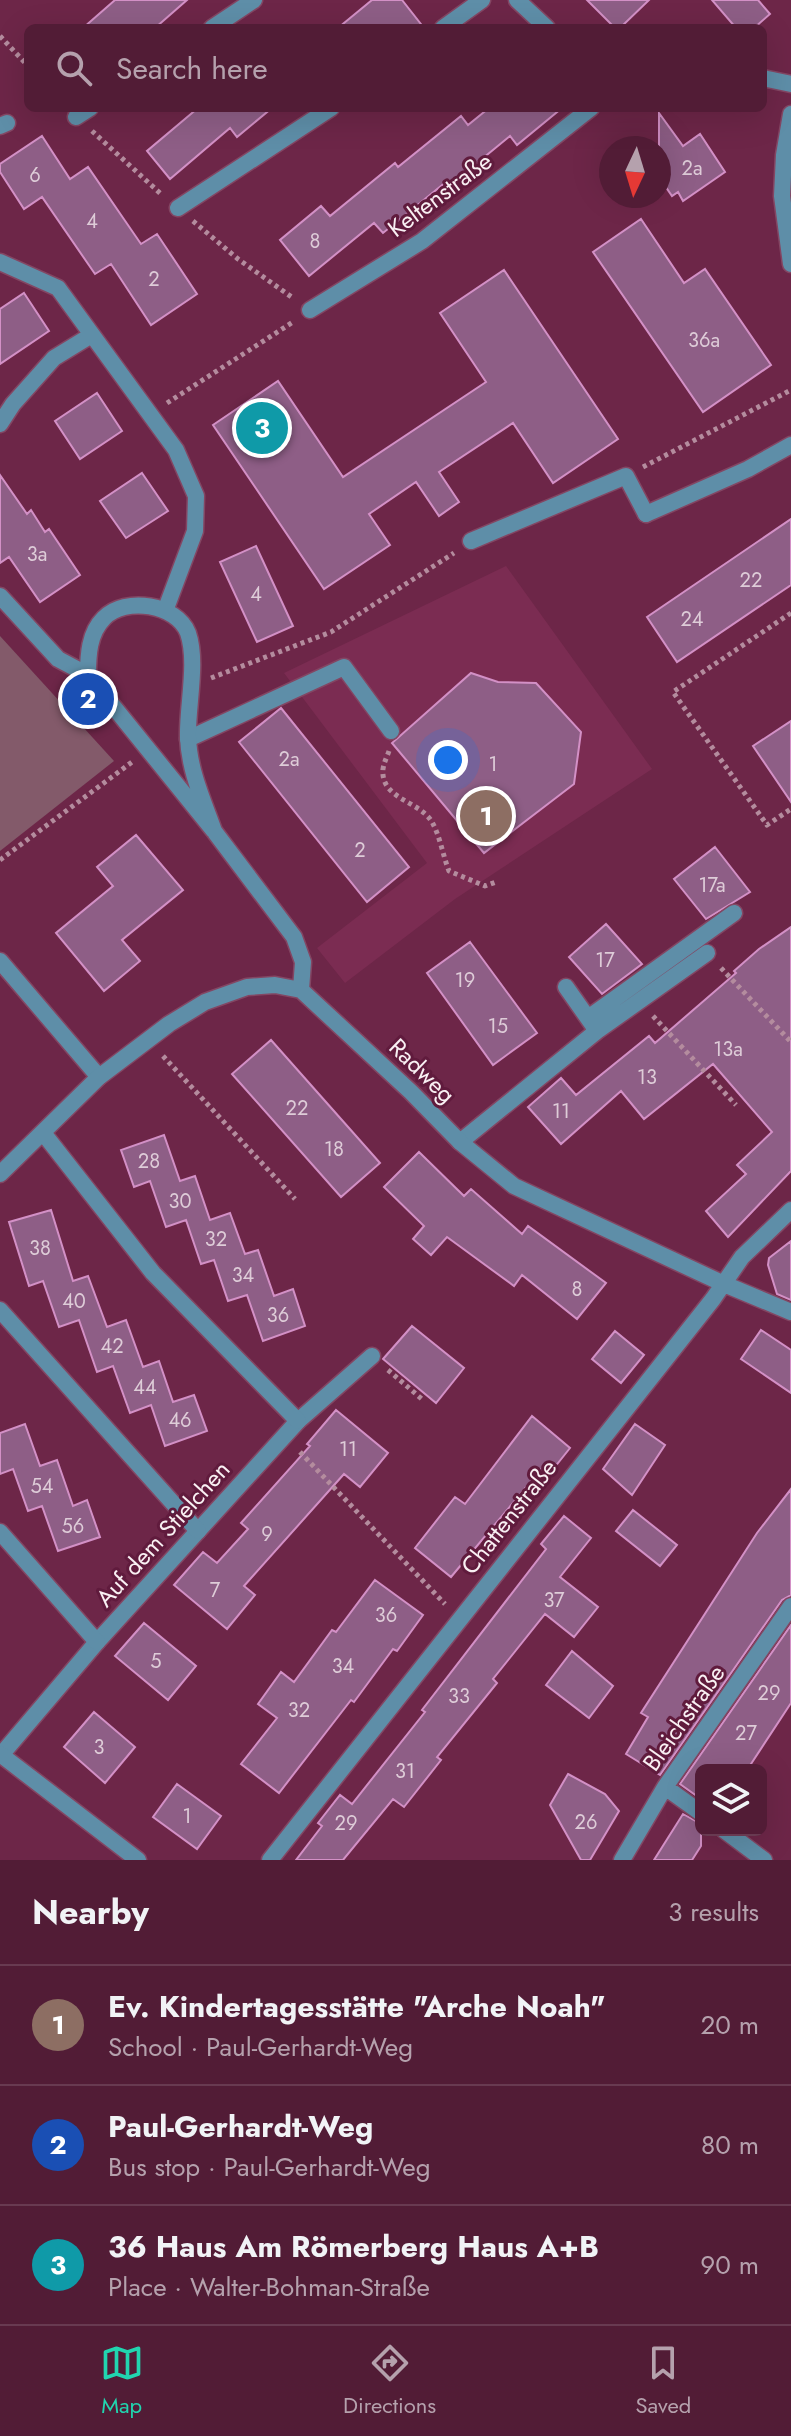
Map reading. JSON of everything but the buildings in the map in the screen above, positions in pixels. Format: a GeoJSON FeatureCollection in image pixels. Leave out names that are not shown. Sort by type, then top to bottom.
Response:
{"type":"FeatureCollection","features":[{"type":"Feature","properties":{"kind":"street"},"geometry":{"type":"LineString","coordinates":[[218,24],[254,0]]}},
{"type":"Feature","properties":{"kind":"street"},"geometry":{"type":"LineString","coordinates":[[449,24],[482,0]]}},
{"type":"Feature","properties":{"kind":"street"},"geometry":{"type":"LineString","coordinates":[[517,0],[543,24]]}},
{"type":"Feature","properties":{"kind":"street"},"geometry":{"type":"LineString","coordinates":[[767,79],[791,84]]}},
{"type":"Feature","properties":{"kind":"street"},"geometry":{"type":"LineString","coordinates":[[178,208],[325,112]]}},
{"type":"Feature","properties":{"kind":"street","name":"Keltenstraße"},"geometry":{"type":"LineString","coordinates":[[310,310],[422,241],[586,112]]}},
{"type":"Feature","properties":{"kind":"street"},"geometry":{"type":"LineString","coordinates":[[791,114],[784,155],[782,196],[791,264]]}},
{"type":"Feature","properties":{"kind":"street"},"geometry":{"type":"LineString","coordinates":[[0,262],[58,288],[176,450],[196,496],[195,531],[165,611]]}},
{"type":"Feature","properties":{"kind":"street"},"geometry":{"type":"LineString","coordinates":[[0,424],[13,404],[54,358],[90,336]]}},
{"type":"Feature","properties":{"kind":"street"},"geometry":{"type":"LineString","coordinates":[[471,541],[626,476],[646,514],[748,469],[791,445]]}},
{"type":"Feature","properties":{"kind":"street"},"geometry":{"type":"LineString","coordinates":[[0,596],[58,659],[83,672],[149,749],[294,937],[303,962],[301,990],[275,985],[247,987],[205,1002],[149,1040],[99,1077],[0,1174]]}},
{"type":"Feature","properties":{"kind":"street"},"geometry":{"type":"LineString","coordinates":[[83,672],[92,638],[109,613],[133,606],[147,606],[165,611],[181,621],[188,634],[191,685],[188,739],[193,773],[214,831]]}},
{"type":"Feature","properties":{"kind":"street"},"geometry":{"type":"LineString","coordinates":[[188,739],[344,667],[391,731]]}},
{"type":"Feature","properties":{"kind":"street"},"geometry":{"type":"LineString","coordinates":[[460,1142],[593,1024],[734,913]]}},
{"type":"Feature","properties":{"kind":"street"},"geometry":{"type":"LineString","coordinates":[[593,1024],[639,1001],[707,953]]}},
{"type":"Feature","properties":{"kind":"street"},"geometry":{"type":"LineString","coordinates":[[0,961],[99,1077]]}},
{"type":"Feature","properties":{"kind":"street"},"geometry":{"type":"LineString","coordinates":[[566,987],[593,1024]]}},
{"type":"Feature","properties":{"kind":"street","name":"Radweg"},"geometry":{"type":"LineString","coordinates":[[301,990],[460,1142],[514,1186],[791,1312]]}},
{"type":"Feature","properties":{"kind":"street"},"geometry":{"type":"LineString","coordinates":[[44,1134],[153,1273],[298,1421]]}},
{"type":"Feature","properties":{"kind":"street","name":"Chattenstraße"},"geometry":{"type":"LineString","coordinates":[[270,1860],[724,1284],[742,1257],[791,1210]]}},
{"type":"Feature","properties":{"kind":"street"},"geometry":{"type":"LineString","coordinates":[[0,1310],[198,1531]]}},
{"type":"Feature","properties":{"kind":"street","name":"Auf dem Stielchen"},"geometry":{"type":"LineString","coordinates":[[138,1860],[0,1755],[97,1642],[298,1421],[372,1356]]}},
{"type":"Feature","properties":{"kind":"street"},"geometry":{"type":"LineString","coordinates":[[0,1532],[97,1642]]}},
{"type":"Feature","properties":{"kind":"street","name":"Bleichstraße"},"geometry":{"type":"LineString","coordinates":[[622,1860],[665,1787],[791,1606]]}},
{"type":"Feature","properties":{"kind":"street"},"geometry":{"type":"LineString","coordinates":[[665,1787],[695,1809]]}},
{"type":"Feature","properties":{"kind":"street"},"geometry":{"type":"LineString","coordinates":[[732,1836],[764,1860]]}},
{"type":"Feature","properties":{"kind":"path"},"geometry":{"type":"LineString","coordinates":[[0,36],[24,62]]}},
{"type":"Feature","properties":{"kind":"path"},"geometry":{"type":"LineString","coordinates":[[83,112],[178,208],[238,259],[310,310],[150,414]]}},
{"type":"Feature","properties":{"kind":"path"},"geometry":{"type":"LineString","coordinates":[[626,476],[791,390]]}},
{"type":"Feature","properties":{"kind":"path"},"geometry":{"type":"LineString","coordinates":[[191,685],[331,632],[471,541]]}},
{"type":"Feature","properties":{"kind":"path"},"geometry":{"type":"LineString","coordinates":[[791,613],[673,692],[767,825],[791,809]]}},
{"type":"Feature","properties":{"kind":"path"},"geometry":{"type":"LineString","coordinates":[[391,731],[388,755],[383,764],[387,785],[401,801],[419,808],[432,821],[449,871],[485,886],[496,882]]}},
{"type":"Feature","properties":{"kind":"path"},"geometry":{"type":"LineString","coordinates":[[0,860],[149,749]]}},
{"type":"Feature","properties":{"kind":"path"},"geometry":{"type":"LineString","coordinates":[[707,953],[791,1042]]}},
{"type":"Feature","properties":{"kind":"path"},"geometry":{"type":"LineString","coordinates":[[639,1001],[736,1105]]}},
{"type":"Feature","properties":{"kind":"path"},"geometry":{"type":"LineString","coordinates":[[149,1040],[295,1199]]}},
{"type":"Feature","properties":{"kind":"path"},"geometry":{"type":"LineString","coordinates":[[372,1356],[423,1400]]}},
{"type":"Feature","properties":{"kind":"path"},"geometry":{"type":"LineString","coordinates":[[285,1437],[459,1619]]}},
{"type":"Feature","properties":{"kind":"shaded area"},"geometry":{"type":"Polygon","coordinates":[[[506,566],[652,769],[455,899],[345,983],[317,948],[427,863],[284,673],[506,566]]]}},
{"type":"Feature","properties":{"kind":"shaded area"},"geometry":{"type":"Polygon","coordinates":[[[0,636],[114,761],[0,851],[0,636]]]}},
{"type":"Feature","properties":{"kind":"place","name":"36 Haus Am Römerberg Haus A+B"},"geometry":{"type":"Point","coordinates":[262,428]}},
{"type":"Feature","properties":{"kind":"place","name":"Paul-Gerhardt-Weg"},"geometry":{"type":"Point","coordinates":[88,699]}},
{"type":"Feature","properties":{"kind":"place","name":"Ev. Kindertagesstätte \"Arche Noah\""},"geometry":{"type":"Point","coordinates":[486,816]}}]}
